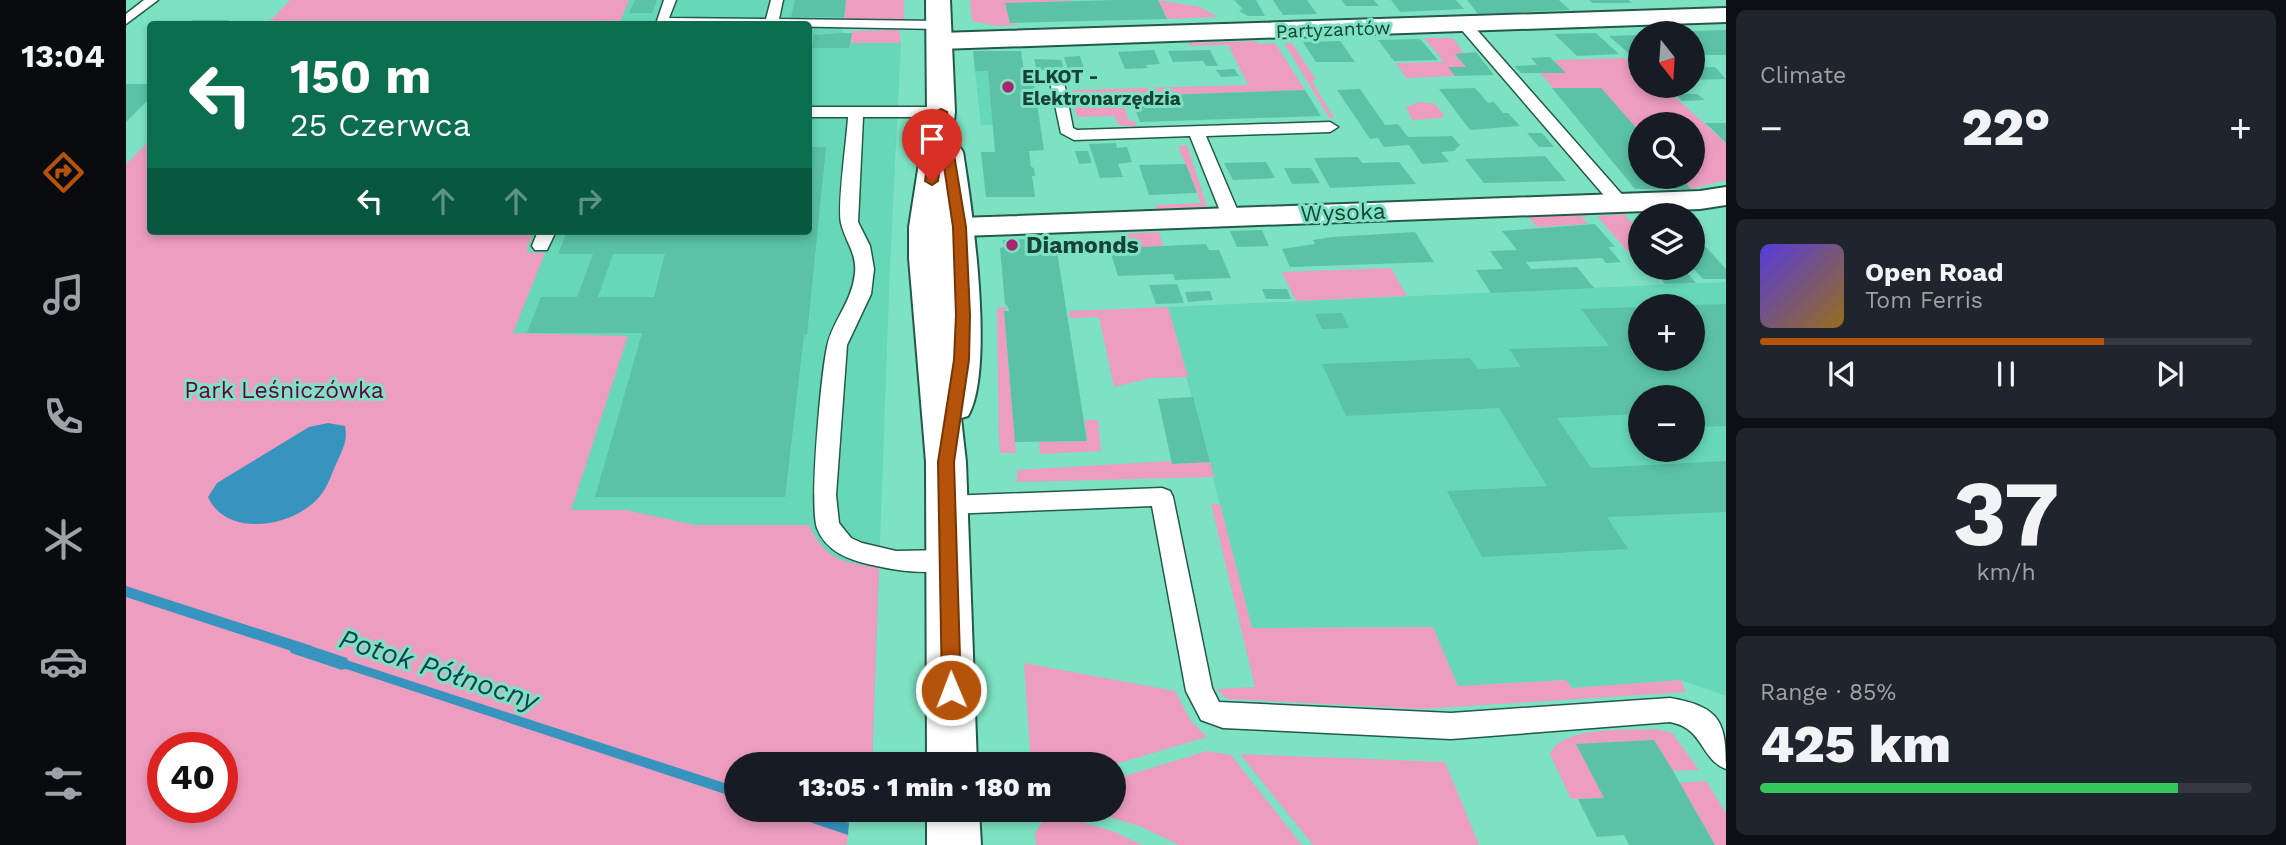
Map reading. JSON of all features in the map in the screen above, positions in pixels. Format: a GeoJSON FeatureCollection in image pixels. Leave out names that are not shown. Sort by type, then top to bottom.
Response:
{"type":"FeatureCollection","features":[{"type":"Feature","properties":{"kind":"street","name":"Partyzantów"},"geometry":{"type":"LineString","coordinates":[[939,22],[1465,25],[1726,15]]}},
{"type":"Feature","properties":{"kind":"street"},"geometry":{"type":"LineString","coordinates":[[939,22],[941,112],[925,248],[946,484],[952,752]]}},
{"type":"Feature","properties":{"kind":"street"},"geometry":{"type":"LineString","coordinates":[[941,112],[960,227],[963,315],[961,360],[946,484]]}},
{"type":"Feature","properties":{"kind":"street","name":"Wysoka"},"geometry":{"type":"LineString","coordinates":[[960,227],[1700,200],[1726,196]]}},
{"type":"Feature","properties":{"kind":"street"},"geometry":{"type":"LineString","coordinates":[[953,822],[954,845]]}},
{"type":"Feature","properties":{"kind":"lane"},"geometry":{"type":"LineString","coordinates":[[126,20],[152,0]]}},
{"type":"Feature","properties":{"kind":"lane"},"geometry":{"type":"LineString","coordinates":[[661,21],[670,0]]}},
{"type":"Feature","properties":{"kind":"lane"},"geometry":{"type":"LineString","coordinates":[[773,21],[778,0]]}},
{"type":"Feature","properties":{"kind":"lane"},"geometry":{"type":"LineString","coordinates":[[812,23],[939,22]]}},
{"type":"Feature","properties":{"kind":"lane"},"geometry":{"type":"LineString","coordinates":[[1465,25],[1620,203]]}},
{"type":"Feature","properties":{"kind":"lane"},"geometry":{"type":"LineString","coordinates":[[1056,77],[1066,128],[1070,134],[1330,127]]}},
{"type":"Feature","properties":{"kind":"lane"},"geometry":{"type":"LineString","coordinates":[[812,112],[941,112]]}},
{"type":"Feature","properties":{"kind":"lane"},"geometry":{"type":"LineString","coordinates":[[856,113],[849,222],[861,246],[865,269],[862,294],[837,345],[825,495],[828,526],[843,545],[857,552],[896,561],[948,560]]}},
{"type":"Feature","properties":{"kind":"lane"},"geometry":{"type":"LineString","coordinates":[[1196,131],[1231,216]]}},
{"type":"Feature","properties":{"kind":"lane"},"geometry":{"type":"LineString","coordinates":[[946,484],[1162,497],[1199,691],[1210,710],[1223,716],[1451,726],[1670,710],[1694,715],[1702,720],[1726,756]]}},
{"type":"Feature","properties":{"kind":"shaded area"},"geometry":{"type":"Polygon","coordinates":[[[629,0],[904,0],[904,20],[844,20],[843,33],[852,33],[851,43],[901,43],[872,752],[824,752],[372,629],[545,253],[526,253],[533,235],[812,235],[812,21],[620,21],[629,0]]]}},
{"type":"Feature","properties":{"kind":"shaded area"},"geometry":{"type":"Polygon","coordinates":[[[975,71],[988,71],[993,125],[981,125],[975,71]]]}},
{"type":"Feature","properties":{"kind":"shaded area"},"geometry":{"type":"Polygon","coordinates":[[[1726,282],[1726,696],[1681,680],[1571,688],[1566,680],[1458,686],[1432,627],[1252,628],[1168,307],[1726,282]]]}},
{"type":"Feature","properties":{"kind":"green space"},"geometry":{"type":"Polygon","coordinates":[[[290,0],[629,0],[620,21],[270,21],[290,0]]]}},
{"type":"Feature","properties":{"kind":"green space"},"geometry":{"type":"Polygon","coordinates":[[[846,0],[904,0],[904,20],[844,20],[846,0]]]}},
{"type":"Feature","properties":{"kind":"green space"},"geometry":{"type":"Polygon","coordinates":[[[970,0],[1072,1],[1005,3],[1010,23],[1020,25],[997,26],[972,21],[970,0]]]}},
{"type":"Feature","properties":{"kind":"green space"},"geometry":{"type":"Polygon","coordinates":[[[1158,0],[1200,7],[1218,17],[1167,19],[1158,0]]]}},
{"type":"Feature","properties":{"kind":"green space"},"geometry":{"type":"Polygon","coordinates":[[[899,30],[901,43],[851,43],[852,31],[899,30]]]}},
{"type":"Feature","properties":{"kind":"green space"},"geometry":{"type":"Polygon","coordinates":[[[1424,38],[1453,38],[1464,54],[1455,55],[1466,67],[1449,67],[1455,76],[1406,78],[1396,63],[1444,62],[1424,38]]]}},
{"type":"Feature","properties":{"kind":"green space"},"geometry":{"type":"Polygon","coordinates":[[[1256,41],[1258,44],[1275,43],[1305,90],[1131,96],[1132,99],[1122,100],[1129,121],[1135,121],[1137,127],[1119,125],[1114,116],[1077,117],[1071,93],[1074,90],[1248,85],[1228,45],[1190,46],[1188,43],[1256,41]]]}},
{"type":"Feature","properties":{"kind":"green space"},"geometry":{"type":"Polygon","coordinates":[[[1284,43],[1292,43],[1316,80],[1312,81],[1334,118],[1330,119],[1284,43]]]}},
{"type":"Feature","properties":{"kind":"green space"},"geometry":{"type":"Polygon","coordinates":[[[1624,58],[1628,61],[1628,98],[1676,98],[1692,112],[1628,112],[1628,126],[1554,89],[1540,73],[1565,73],[1554,60],[1624,58]]]}},
{"type":"Feature","properties":{"kind":"green space"},"geometry":{"type":"Polygon","coordinates":[[[1419,102],[1435,104],[1444,115],[1443,118],[1412,120],[1406,107],[1419,102]]]}},
{"type":"Feature","properties":{"kind":"green space"},"geometry":{"type":"Polygon","coordinates":[[[1705,124],[1726,143],[1726,180],[1705,185],[1705,124]]]}},
{"type":"Feature","properties":{"kind":"green space","name":"Park Leśniczówka"},"geometry":{"type":"Polygon","coordinates":[[[147,143],[147,235],[532,235],[526,252],[545,253],[513,333],[628,336],[571,510],[626,510],[695,525],[809,525],[822,546],[836,558],[879,568],[872,752],[724,752],[724,822],[849,822],[847,845],[126,845],[126,164],[147,143]]]}},
{"type":"Feature","properties":{"kind":"green space"},"geometry":{"type":"Polygon","coordinates":[[[1187,145],[1207,207],[1157,209],[1156,205],[1201,203],[1178,146],[1187,145]]]}},
{"type":"Feature","properties":{"kind":"green space"},"geometry":{"type":"Polygon","coordinates":[[[1585,212],[1588,216],[1581,217],[1588,224],[1537,227],[1527,215],[1585,212]]]}},
{"type":"Feature","properties":{"kind":"green space"},"geometry":{"type":"Polygon","coordinates":[[[1624,214],[1628,218],[1628,252],[1597,216],[1624,214]]]}},
{"type":"Feature","properties":{"kind":"green space"},"geometry":{"type":"Polygon","coordinates":[[[1159,232],[1163,246],[1121,248],[1117,234],[1159,232]]]}},
{"type":"Feature","properties":{"kind":"green space"},"geometry":{"type":"Polygon","coordinates":[[[1391,268],[1407,296],[1296,301],[1282,272],[1391,268]]]}},
{"type":"Feature","properties":{"kind":"green space"},"geometry":{"type":"Polygon","coordinates":[[[1008,307],[1004,311],[1016,453],[1000,453],[997,308],[1008,307]]]}},
{"type":"Feature","properties":{"kind":"green space"},"geometry":{"type":"Polygon","coordinates":[[[1168,307],[1188,377],[1151,378],[1114,387],[1099,317],[1070,318],[1069,311],[1168,307]]]}},
{"type":"Feature","properties":{"kind":"green space"},"geometry":{"type":"Polygon","coordinates":[[[1085,420],[1098,420],[1101,451],[1040,454],[1039,442],[1087,441],[1085,420]]]}},
{"type":"Feature","properties":{"kind":"green space"},"geometry":{"type":"Polygon","coordinates":[[[1171,461],[1172,464],[1210,462],[1214,477],[1017,482],[1017,470],[1171,461]]]}},
{"type":"Feature","properties":{"kind":"green space"},"geometry":{"type":"Polygon","coordinates":[[[1211,504],[1220,504],[1252,628],[1433,627],[1458,686],[1566,680],[1572,688],[1681,680],[1686,692],[1423,709],[1227,699],[1217,689],[1255,687],[1211,504]]]}},
{"type":"Feature","properties":{"kind":"green space"},"geometry":{"type":"Polygon","coordinates":[[[1024,663],[1175,691],[1191,721],[1207,737],[1126,761],[1126,752],[1030,752],[1024,663]]]}},
{"type":"Feature","properties":{"kind":"green space"},"geometry":{"type":"Polygon","coordinates":[[[1656,729],[1672,733],[1699,770],[1673,771],[1654,740],[1577,744],[1604,798],[1571,799],[1550,754],[1557,745],[1568,738],[1597,731],[1656,729]]]}},
{"type":"Feature","properties":{"kind":"green space"},"geometry":{"type":"Polygon","coordinates":[[[1207,751],[1231,755],[1302,845],[1179,845],[1126,822],[1126,776],[1207,751]]]}},
{"type":"Feature","properties":{"kind":"green space"},"geometry":{"type":"Polygon","coordinates":[[[1240,754],[1445,762],[1479,845],[1313,845],[1240,754]]]}},
{"type":"Feature","properties":{"kind":"green space"},"geometry":{"type":"Polygon","coordinates":[[[1706,781],[1726,813],[1726,845],[1715,845],[1679,783],[1706,781]]]}},
{"type":"Feature","properties":{"kind":"green space"},"geometry":{"type":"Polygon","coordinates":[[[1042,822],[1081,822],[1115,832],[1142,845],[1036,845],[1035,833],[1042,822]]]}},
{"type":"Feature","properties":{"kind":"water"},"geometry":{"type":"Polygon","coordinates":[[[328,423],[345,426],[345,440],[325,488],[309,507],[279,521],[262,524],[230,519],[217,510],[208,497],[217,483],[309,427],[328,423]]]}},
{"type":"Feature","properties":{"kind":"water"},"geometry":{"type":"Polygon","coordinates":[[[126,586],[312,646],[307,656],[126,597],[126,586]]]}},
{"type":"Feature","properties":{"kind":"water"},"geometry":{"type":"Polygon","coordinates":[[[328,654],[724,783],[724,794],[325,662],[328,654]]]}},
{"type":"Feature","properties":{"kind":"water"},"geometry":{"type":"Polygon","coordinates":[[[810,822],[849,823],[848,835],[810,822]]]}},
{"type":"Feature","properties":{"kind":"building"},"geometry":{"type":"Polygon","coordinates":[[[635,0],[657,0],[652,13],[629,13],[635,0]]]}},
{"type":"Feature","properties":{"kind":"building"},"geometry":{"type":"Polygon","coordinates":[[[795,0],[846,0],[844,17],[791,17],[795,0]]]}},
{"type":"Feature","properties":{"kind":"building"},"geometry":{"type":"Polygon","coordinates":[[[1158,0],[1167,19],[1010,23],[1005,3],[1158,0]]]}},
{"type":"Feature","properties":{"kind":"building"},"geometry":{"type":"Polygon","coordinates":[[[1234,0],[1256,0],[1265,16],[1248,16],[1239,11],[1243,9],[1234,0]]]}},
{"type":"Feature","properties":{"kind":"building"},"geometry":{"type":"Polygon","coordinates":[[[1273,0],[1307,0],[1317,14],[1283,15],[1273,0]]]}},
{"type":"Feature","properties":{"kind":"building"},"geometry":{"type":"Polygon","coordinates":[[[1341,0],[1374,0],[1379,6],[1346,6],[1341,0]]]}},
{"type":"Feature","properties":{"kind":"building"},"geometry":{"type":"Polygon","coordinates":[[[1391,0],[1456,0],[1464,9],[1400,12],[1391,0]]]}},
{"type":"Feature","properties":{"kind":"building"},"geometry":{"type":"Polygon","coordinates":[[[1467,0],[1559,0],[1570,10],[1478,14],[1467,0]]]}},
{"type":"Feature","properties":{"kind":"building"},"geometry":{"type":"Polygon","coordinates":[[[1589,0],[1628,0],[1632,3],[1593,3],[1589,0]]]}},
{"type":"Feature","properties":{"kind":"building"},"geometry":{"type":"Polygon","coordinates":[[[193,20],[229,20],[228,21],[193,20]]]}},
{"type":"Feature","properties":{"kind":"building"},"geometry":{"type":"Polygon","coordinates":[[[1726,30],[1726,55],[1705,55],[1705,31],[1726,30]]]}},
{"type":"Feature","properties":{"kind":"building"},"geometry":{"type":"Polygon","coordinates":[[[852,33],[849,48],[812,48],[814,35],[852,33]]]}},
{"type":"Feature","properties":{"kind":"building"},"geometry":{"type":"Polygon","coordinates":[[[1596,33],[1619,54],[1577,56],[1554,34],[1596,33]]]}},
{"type":"Feature","properties":{"kind":"building"},"geometry":{"type":"Polygon","coordinates":[[[1628,35],[1628,53],[1609,36],[1628,35]]]}},
{"type":"Feature","properties":{"kind":"building"},"geometry":{"type":"Polygon","coordinates":[[[1420,39],[1438,60],[1394,61],[1378,40],[1420,39]]]}},
{"type":"Feature","properties":{"kind":"building"},"geometry":{"type":"Polygon","coordinates":[[[1340,41],[1355,62],[1316,62],[1303,42],[1340,41]]]}},
{"type":"Feature","properties":{"kind":"building"},"geometry":{"type":"Polygon","coordinates":[[[1154,50],[1160,64],[1146,65],[1148,68],[1125,69],[1118,52],[1154,50]]]}},
{"type":"Feature","properties":{"kind":"building"},"geometry":{"type":"Polygon","coordinates":[[[1210,50],[1218,66],[1206,66],[1203,61],[1173,62],[1168,51],[1210,50]]]}},
{"type":"Feature","properties":{"kind":"building"},"geometry":{"type":"Polygon","coordinates":[[[973,51],[1021,51],[1024,71],[1032,71],[1044,150],[1029,151],[1031,167],[1034,168],[1035,176],[1032,176],[1035,197],[986,197],[981,152],[995,152],[988,71],[975,71],[973,51]]]}},
{"type":"Feature","properties":{"kind":"building"},"geometry":{"type":"Polygon","coordinates":[[[1476,52],[1494,75],[1455,76],[1448,67],[1466,67],[1455,54],[1476,52]]]}},
{"type":"Feature","properties":{"kind":"building"},"geometry":{"type":"Polygon","coordinates":[[[1080,56],[1084,69],[1068,69],[1064,57],[1080,56]]]}},
{"type":"Feature","properties":{"kind":"building"},"geometry":{"type":"Polygon","coordinates":[[[1550,57],[1566,73],[1521,73],[1514,66],[1537,65],[1531,58],[1550,57]]]}},
{"type":"Feature","properties":{"kind":"building"},"geometry":{"type":"Polygon","coordinates":[[[1034,59],[1061,60],[1064,69],[1037,70],[1034,59]]]}},
{"type":"Feature","properties":{"kind":"building"},"geometry":{"type":"Polygon","coordinates":[[[1705,67],[1715,67],[1726,79],[1705,80],[1705,67]]]}},
{"type":"Feature","properties":{"kind":"building"},"geometry":{"type":"Polygon","coordinates":[[[1234,69],[1239,76],[1221,77],[1216,70],[1234,69]]]}},
{"type":"Feature","properties":{"kind":"building"},"geometry":{"type":"Polygon","coordinates":[[[126,84],[147,84],[147,101],[126,122],[126,84]]]}},
{"type":"Feature","properties":{"kind":"building"},"geometry":{"type":"Polygon","coordinates":[[[1475,88],[1488,103],[1494,102],[1520,126],[1470,130],[1439,89],[1475,88]]]}},
{"type":"Feature","properties":{"kind":"building"},"geometry":{"type":"Polygon","coordinates":[[[1552,88],[1601,88],[1628,118],[1628,180],[1552,88]]]}},
{"type":"Feature","properties":{"kind":"building"},"geometry":{"type":"Polygon","coordinates":[[[1360,89],[1385,125],[1398,124],[1408,137],[1452,136],[1460,145],[1454,151],[1441,152],[1449,162],[1422,164],[1409,145],[1384,147],[1378,138],[1370,139],[1337,90],[1360,89]]]}},
{"type":"Feature","properties":{"kind":"building"},"geometry":{"type":"Polygon","coordinates":[[[1305,90],[1321,116],[1140,122],[1130,96],[1305,90]]]}},
{"type":"Feature","properties":{"kind":"building"},"geometry":{"type":"Polygon","coordinates":[[[1679,98],[1705,100],[1682,101],[1679,98]]]}},
{"type":"Feature","properties":{"kind":"building"},"geometry":{"type":"Polygon","coordinates":[[[1705,123],[1726,123],[1726,143],[1705,123]]]}},
{"type":"Feature","properties":{"kind":"building"},"geometry":{"type":"Polygon","coordinates":[[[1527,133],[1542,133],[1554,147],[1539,147],[1527,133]]]}},
{"type":"Feature","properties":{"kind":"building"},"geometry":{"type":"Polygon","coordinates":[[[1116,143],[1117,148],[1127,147],[1132,162],[1118,164],[1123,177],[1100,178],[1089,144],[1116,143]]]}},
{"type":"Feature","properties":{"kind":"building"},"geometry":{"type":"Polygon","coordinates":[[[812,147],[826,147],[807,335],[804,335],[785,497],[595,497],[642,333],[527,333],[541,297],[577,297],[593,254],[558,254],[565,235],[812,235],[812,147]],[[613,254],[598,297],[654,297],[665,254],[613,254]]]}},
{"type":"Feature","properties":{"kind":"building"},"geometry":{"type":"Polygon","coordinates":[[[1075,151],[1088,151],[1092,163],[1079,164],[1075,151]]]}},
{"type":"Feature","properties":{"kind":"building"},"geometry":{"type":"Polygon","coordinates":[[[1545,156],[1566,181],[1484,183],[1465,159],[1545,156]]]}},
{"type":"Feature","properties":{"kind":"building"},"geometry":{"type":"Polygon","coordinates":[[[1358,157],[1362,163],[1399,162],[1416,184],[1330,188],[1314,158],[1358,157]]]}},
{"type":"Feature","properties":{"kind":"building"},"geometry":{"type":"Polygon","coordinates":[[[1266,162],[1275,178],[1233,180],[1224,163],[1266,162]]]}},
{"type":"Feature","properties":{"kind":"building"},"geometry":{"type":"Polygon","coordinates":[[[1186,164],[1197,193],[1149,195],[1139,165],[1186,164]]]}},
{"type":"Feature","properties":{"kind":"building"},"geometry":{"type":"Polygon","coordinates":[[[1284,168],[1311,168],[1320,183],[1292,184],[1284,168]]]}},
{"type":"Feature","properties":{"kind":"building"},"geometry":{"type":"Polygon","coordinates":[[[1595,224],[1615,247],[1608,247],[1621,262],[1606,263],[1602,258],[1526,262],[1531,269],[1577,267],[1594,288],[1491,293],[1476,270],[1503,269],[1490,251],[1517,250],[1502,231],[1595,224]]]}},
{"type":"Feature","properties":{"kind":"building"},"geometry":{"type":"Polygon","coordinates":[[[1262,230],[1269,246],[1237,247],[1230,231],[1262,230]]]}},
{"type":"Feature","properties":{"kind":"building"},"geometry":{"type":"Polygon","coordinates":[[[1415,232],[1434,262],[1290,267],[1282,249],[1315,244],[1313,240],[1332,237],[1415,232]]]}},
{"type":"Feature","properties":{"kind":"building"},"geometry":{"type":"Polygon","coordinates":[[[1055,238],[1087,441],[1015,442],[1004,311],[1009,311],[1005,304],[1000,248],[1004,247],[1003,240],[1055,238]]]}},
{"type":"Feature","properties":{"kind":"building"},"geometry":{"type":"Polygon","coordinates":[[[1206,244],[1209,250],[1219,250],[1231,278],[1175,280],[1173,274],[1118,276],[1111,254],[1123,254],[1121,248],[1206,244]]]}},
{"type":"Feature","properties":{"kind":"building"},"geometry":{"type":"Polygon","coordinates":[[[1705,246],[1726,269],[1726,279],[1705,279],[1705,246]]]}},
{"type":"Feature","properties":{"kind":"building"},"geometry":{"type":"Polygon","coordinates":[[[1662,280],[1693,280],[1696,283],[1665,284],[1662,280]]]}},
{"type":"Feature","properties":{"kind":"building"},"geometry":{"type":"Polygon","coordinates":[[[1177,284],[1184,303],[1156,304],[1149,285],[1177,284]]]}},
{"type":"Feature","properties":{"kind":"building"},"geometry":{"type":"Polygon","coordinates":[[[1262,289],[1287,289],[1291,299],[1266,299],[1262,289]]]}},
{"type":"Feature","properties":{"kind":"building"},"geometry":{"type":"Polygon","coordinates":[[[1210,291],[1213,300],[1188,302],[1185,292],[1210,291]]]}},
{"type":"Feature","properties":{"kind":"building"},"geometry":{"type":"Polygon","coordinates":[[[1726,304],[1726,426],[1705,427],[1705,385],[1628,385],[1628,415],[1557,418],[1591,468],[1726,461],[1726,512],[1607,517],[1628,549],[1482,557],[1447,491],[1547,486],[1499,408],[1346,416],[1322,364],[1470,358],[1478,369],[1521,367],[1509,349],[1609,346],[1581,309],[1628,307],[1628,371],[1705,371],[1705,305],[1726,304]]]}},
{"type":"Feature","properties":{"kind":"building"},"geometry":{"type":"Polygon","coordinates":[[[1342,313],[1349,328],[1322,329],[1315,314],[1342,313]]]}},
{"type":"Feature","properties":{"kind":"building"},"geometry":{"type":"Polygon","coordinates":[[[1193,397],[1210,462],[1172,464],[1158,399],[1193,397]]]}},
{"type":"Feature","properties":{"kind":"building"},"geometry":{"type":"Polygon","coordinates":[[[1654,740],[1715,845],[1629,845],[1624,835],[1597,837],[1578,799],[1604,798],[1576,744],[1654,740]]]}},
{"type":"Feature","properties":{"kind":"waterway","name":"Potok Północny"},"geometry":{"type":"LineString","coordinates":[[296,648],[342,663]]}},
{"type":"Feature","properties":{"kind":"place","name":"ELKOT - Elektronarzędzia"},"geometry":{"type":"Point","coordinates":[1008,87]}},
{"type":"Feature","properties":{"kind":"place","name":"Diamonds"},"geometry":{"type":"Point","coordinates":[1012,245]}},
{"type":"Feature","properties":{"kind":"route"},"geometry":{"type":"LineString","coordinates":[[932,181],[941,112],[960,227],[963,315],[961,360],[946,462],[951,690]]}}]}
